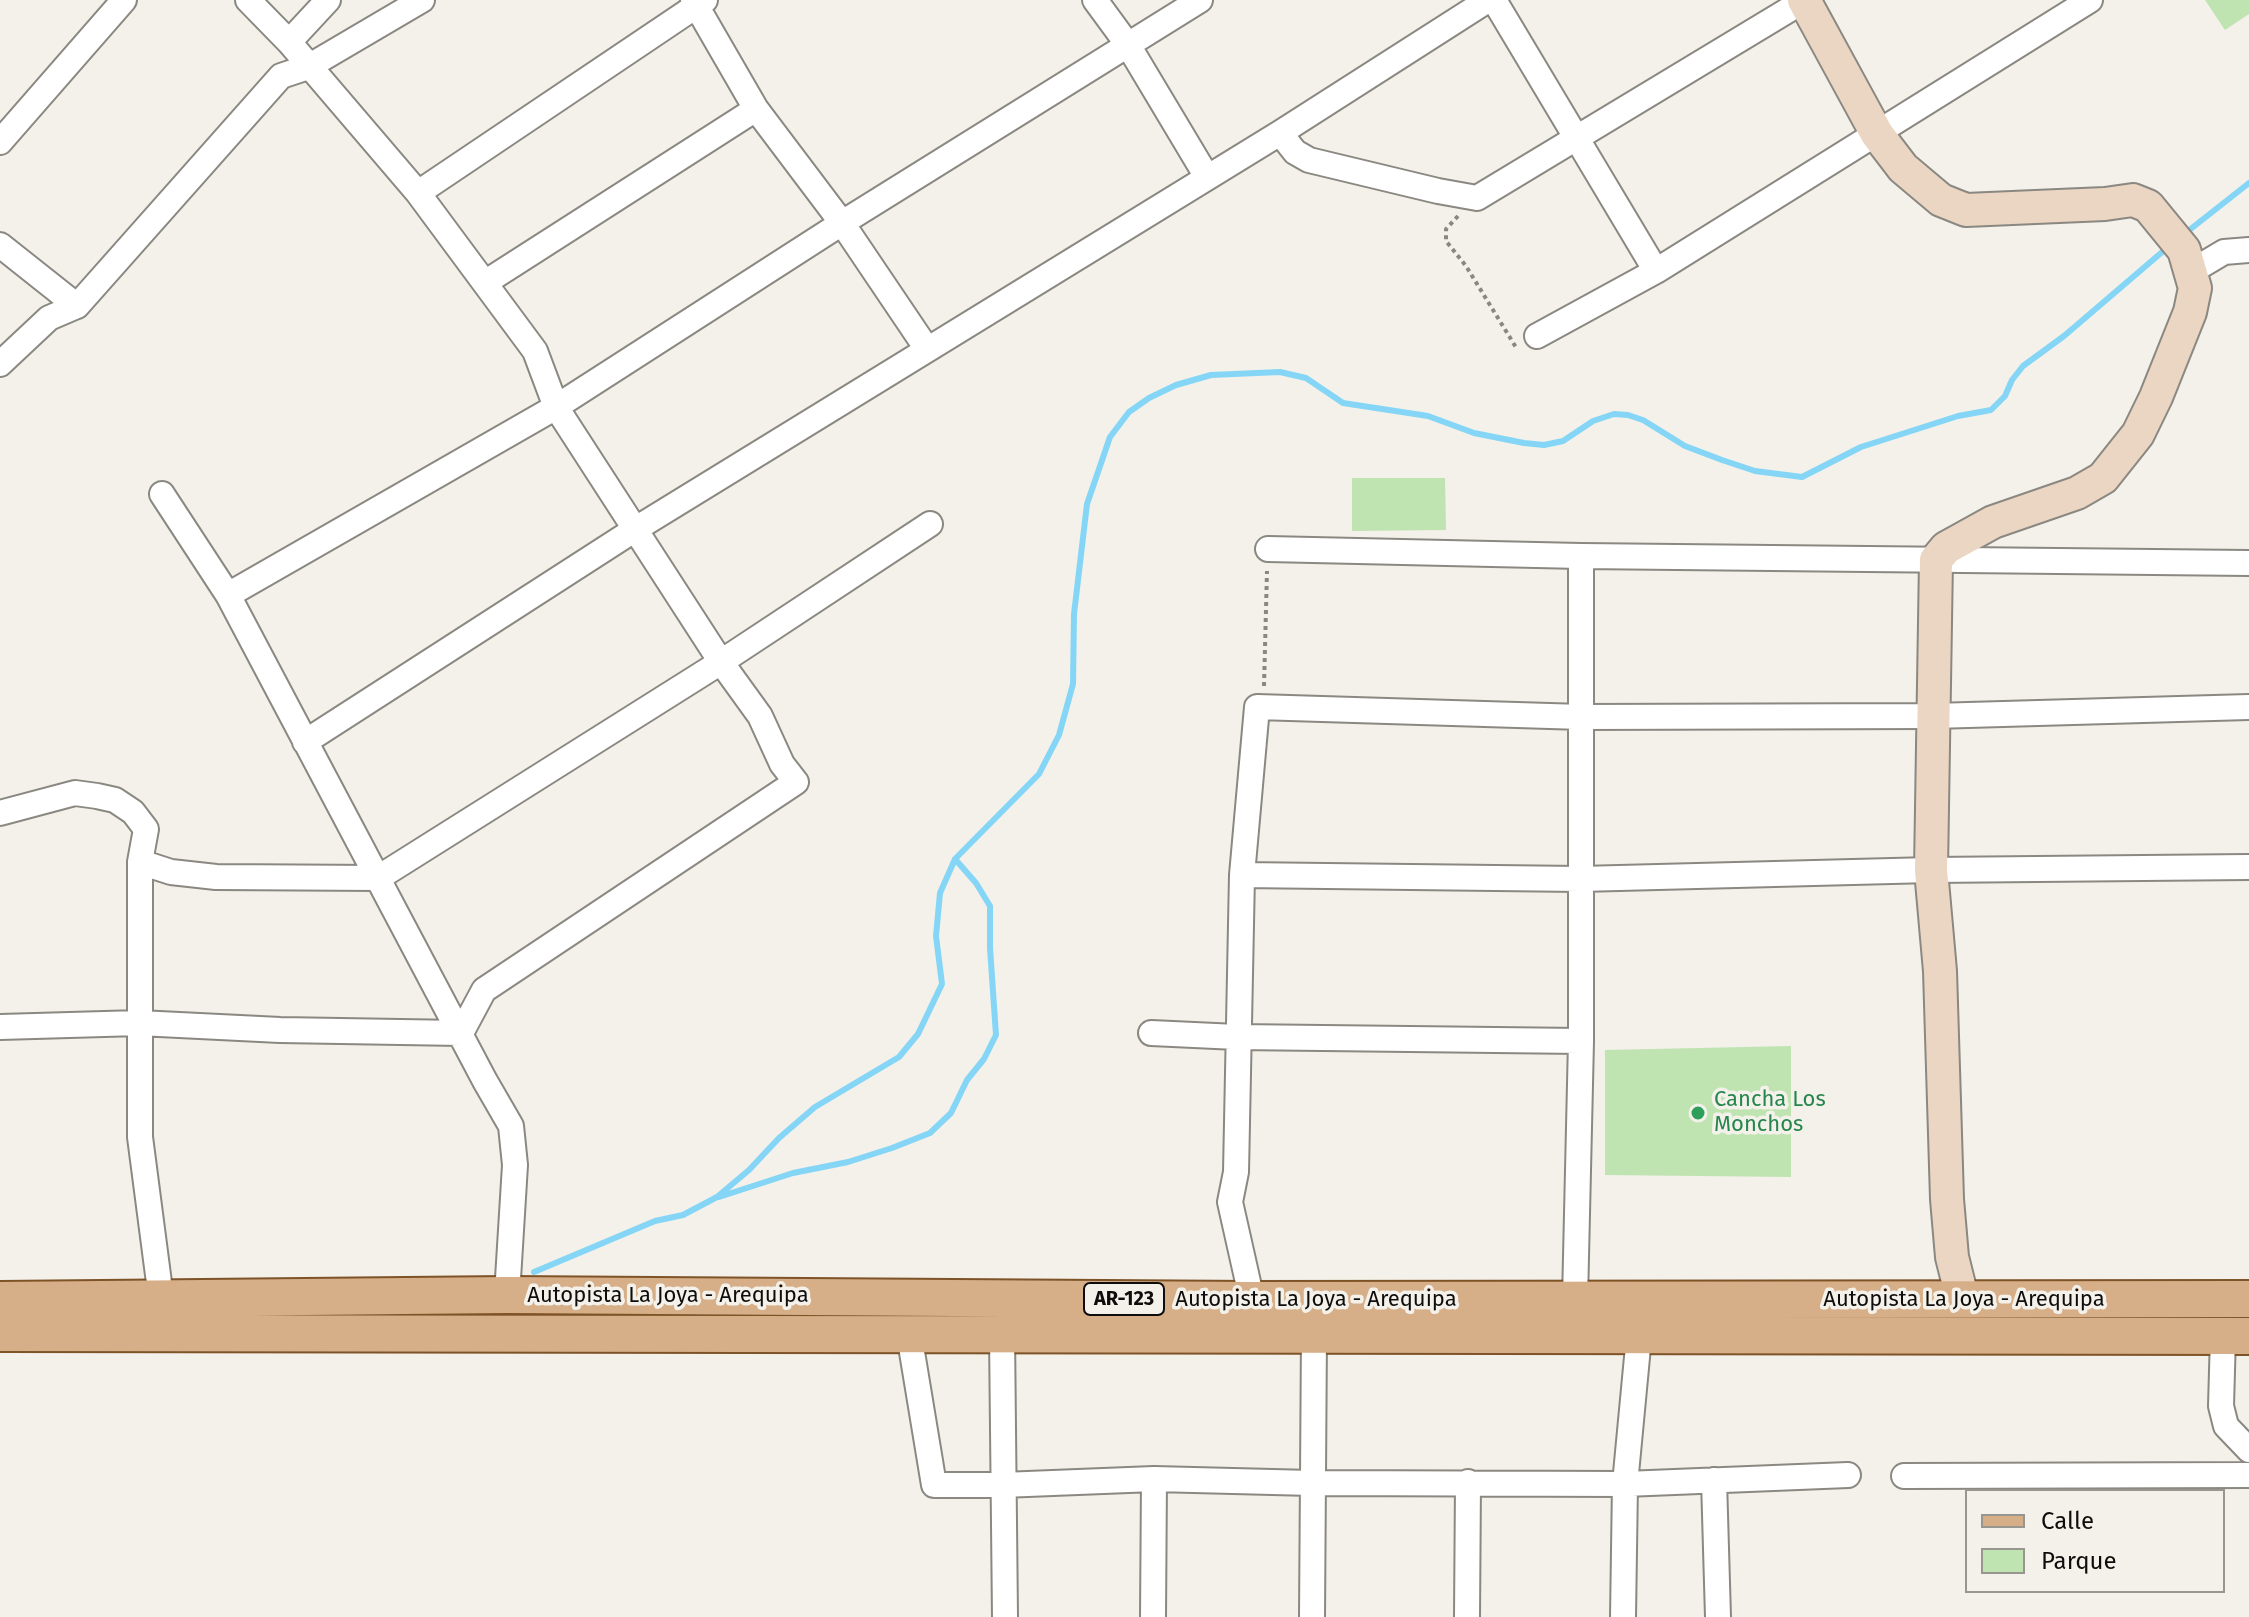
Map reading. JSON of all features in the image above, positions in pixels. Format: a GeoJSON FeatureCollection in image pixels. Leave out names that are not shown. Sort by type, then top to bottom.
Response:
{"type":"FeatureCollection","features":[{"type":"Feature","properties":{"kind":"main road","name":"Autopista La Joya - Arequipa"},"geometry":{"type":"LineString","coordinates":[[0,1300],[507,1295],[1252,1300],[2249,1299]]}},
{"type":"Feature","properties":{"kind":"main road","name":"Autopista La Joya - Arequipa"},"geometry":{"type":"LineString","coordinates":[[0,1333],[2236,1336]]}},
{"type":"Feature","properties":{"kind":"street"},"geometry":{"type":"LineString","coordinates":[[0,142],[124,0]]}},
{"type":"Feature","properties":{"kind":"street"},"geometry":{"type":"LineString","coordinates":[[248,0],[289,42],[418,193],[535,351],[556,407],[721,662],[760,716],[782,764],[796,782],[484,990],[461,1033]]}},
{"type":"Feature","properties":{"kind":"street"},"geometry":{"type":"LineString","coordinates":[[289,42],[328,0]]}},
{"type":"Feature","properties":{"kind":"street"},"geometry":{"type":"LineString","coordinates":[[0,364],[49,318],[77,306],[281,76],[308,67],[422,0]]}},
{"type":"Feature","properties":{"kind":"street"},"geometry":{"type":"LineString","coordinates":[[1095,0],[1128,45],[1207,177]]}},
{"type":"Feature","properties":{"kind":"street"},"geometry":{"type":"LineString","coordinates":[[228,595],[556,407],[842,223],[1200,0]]}},
{"type":"Feature","properties":{"kind":"street"},"geometry":{"type":"LineString","coordinates":[[305,742],[634,530],[1280,133],[1488,0]]}},
{"type":"Feature","properties":{"kind":"street"},"geometry":{"type":"LineString","coordinates":[[1494,0],[1656,271]]}},
{"type":"Feature","properties":{"kind":"street"},"geometry":{"type":"LineString","coordinates":[[1280,133],[1295,152],[1309,160],[1477,198],[1804,0],[1877,134],[1903,168],[1941,200],[1966,210],[2133,200],[2148,206],[2184,250],[2195,288],[2190,312],[2156,397],[2123,456],[2103,478],[2077,493],[1993,522],[1946,548],[1936,560],[1931,870],[1940,971],[1947,1199],[1952,1257],[1963,1301]]}},
{"type":"Feature","properties":{"kind":"street"},"geometry":{"type":"LineString","coordinates":[[1527,343],[1656,271],[2090,0]]}},
{"type":"Feature","properties":{"kind":"street"},"geometry":{"type":"LineString","coordinates":[[418,193],[698,2],[756,109],[842,223],[927,349]]}},
{"type":"Feature","properties":{"kind":"street"},"geometry":{"type":"LineString","coordinates":[[486,282],[756,109]]}},
{"type":"Feature","properties":{"kind":"street"},"geometry":{"type":"LineString","coordinates":[[0,245],[77,306]]}},
{"type":"Feature","properties":{"kind":"street"},"geometry":{"type":"LineString","coordinates":[[2192,271],[2224,252],[2249,250]]}},
{"type":"Feature","properties":{"kind":"street"},"geometry":{"type":"LineString","coordinates":[[162,494],[228,595],[511,1126],[515,1165],[507,1295]]}},
{"type":"Feature","properties":{"kind":"street"},"geometry":{"type":"LineString","coordinates":[[140,862],[171,872],[216,877],[378,878],[721,662],[930,524]]}},
{"type":"Feature","properties":{"kind":"street"},"geometry":{"type":"LineString","coordinates":[[1268,549],[1581,556],[2249,563]]}},
{"type":"Feature","properties":{"kind":"street"},"geometry":{"type":"LineString","coordinates":[[1575,1300],[1581,1041],[1581,556]]}},
{"type":"Feature","properties":{"kind":"street"},"geometry":{"type":"LineString","coordinates":[[1252,1300],[1230,1202],[1236,1172],[1242,875],[1257,707],[1582,717],[1933,716],[2249,707]]}},
{"type":"Feature","properties":{"kind":"street"},"geometry":{"type":"LineString","coordinates":[[0,813],[75,793],[115,800],[133,812],[146,829],[140,862],[140,1137],[161,1298]]}},
{"type":"Feature","properties":{"kind":"street"},"geometry":{"type":"LineString","coordinates":[[1242,875],[1580,879],[1931,870],[2249,867]]}},
{"type":"Feature","properties":{"kind":"street"},"geometry":{"type":"LineString","coordinates":[[0,1027],[139,1023],[280,1030],[461,1033]]}},
{"type":"Feature","properties":{"kind":"street"},"geometry":{"type":"LineString","coordinates":[[1151,1033],[1581,1041]]}},
{"type":"Feature","properties":{"kind":"street"},"geometry":{"type":"LineString","coordinates":[[909,1334],[934,1485],[1154,1479],[1625,1484],[1848,1475]]}},
{"type":"Feature","properties":{"kind":"street"},"geometry":{"type":"LineString","coordinates":[[1002,1334],[1005,1617]]}},
{"type":"Feature","properties":{"kind":"street"},"geometry":{"type":"LineString","coordinates":[[1312,1617],[1314,1334]]}},
{"type":"Feature","properties":{"kind":"street"},"geometry":{"type":"LineString","coordinates":[[1623,1617],[1625,1484],[1639,1336]]}},
{"type":"Feature","properties":{"kind":"street"},"geometry":{"type":"LineString","coordinates":[[2236,1336],[2221,1406],[2226,1426],[2249,1450]]}},
{"type":"Feature","properties":{"kind":"street"},"geometry":{"type":"LineString","coordinates":[[1904,1476],[2249,1475]]}},
{"type":"Feature","properties":{"kind":"street"},"geometry":{"type":"LineString","coordinates":[[1153,1617],[1154,1479]]}},
{"type":"Feature","properties":{"kind":"street"},"geometry":{"type":"LineString","coordinates":[[1714,1480],[1718,1617]]}},
{"type":"Feature","properties":{"kind":"street"},"geometry":{"type":"LineString","coordinates":[[1467,1617],[1468,1482]]}},
{"type":"Feature","properties":{"kind":"path"},"geometry":{"type":"LineString","coordinates":[[1477,198],[1446,229],[1446,241],[1527,343]]}},
{"type":"Feature","properties":{"kind":"path"},"geometry":{"type":"LineString","coordinates":[[1257,707],[1264,688],[1268,549]]}},
{"type":"Feature","properties":{"kind":"green space"},"geometry":{"type":"Polygon","coordinates":[[[2205,0],[2249,0],[2249,14],[2225,30],[2205,0]]]}},
{"type":"Feature","properties":{"kind":"green space"},"geometry":{"type":"Polygon","coordinates":[[[1352,478],[1445,478],[1446,530],[1352,531],[1352,478]]]}},
{"type":"Feature","properties":{"kind":"green space","name":"Cancha Los Monchos"},"geometry":{"type":"Polygon","coordinates":[[[1791,1046],[1791,1177],[1605,1175],[1605,1050],[1791,1046]]]}},
{"type":"Feature","properties":{"kind":"waterway"},"geometry":{"type":"LineString","coordinates":[[2183,235],[2249,183]]}},
{"type":"Feature","properties":{"kind":"waterway"},"geometry":{"type":"LineString","coordinates":[[534,1272],[655,1221],[683,1215],[717,1197],[815,1107],[899,1057],[918,1034],[942,984],[936,936],[940,893],[955,859],[1039,774],[1059,735],[1073,684],[1074,614],[1087,504],[1110,437],[1129,412],[1149,398],[1176,385],[1211,375],[1280,372],[1306,378],[1343,403],[1428,416],[1474,433],[1524,443],[1544,445],[1563,441],[1593,421],[1614,414],[1628,415],[1643,420],[1685,446],[1722,460],[1755,471],[1802,477],[1861,447],[1958,416],[1991,410],[2005,396],[2023,366],[2064,336],[2168,247]]}},
{"type":"Feature","properties":{"kind":"waterway"},"geometry":{"type":"LineString","coordinates":[[719,1197],[793,1173],[848,1162],[892,1148],[930,1133],[951,1113],[967,1080],[984,1059],[996,1035],[990,906],[976,883],[955,859]]}},
{"type":"Feature","properties":{"kind":"place","name":"Cancha Los Monchos"},"geometry":{"type":"Point","coordinates":[1698,1113]}}]}
